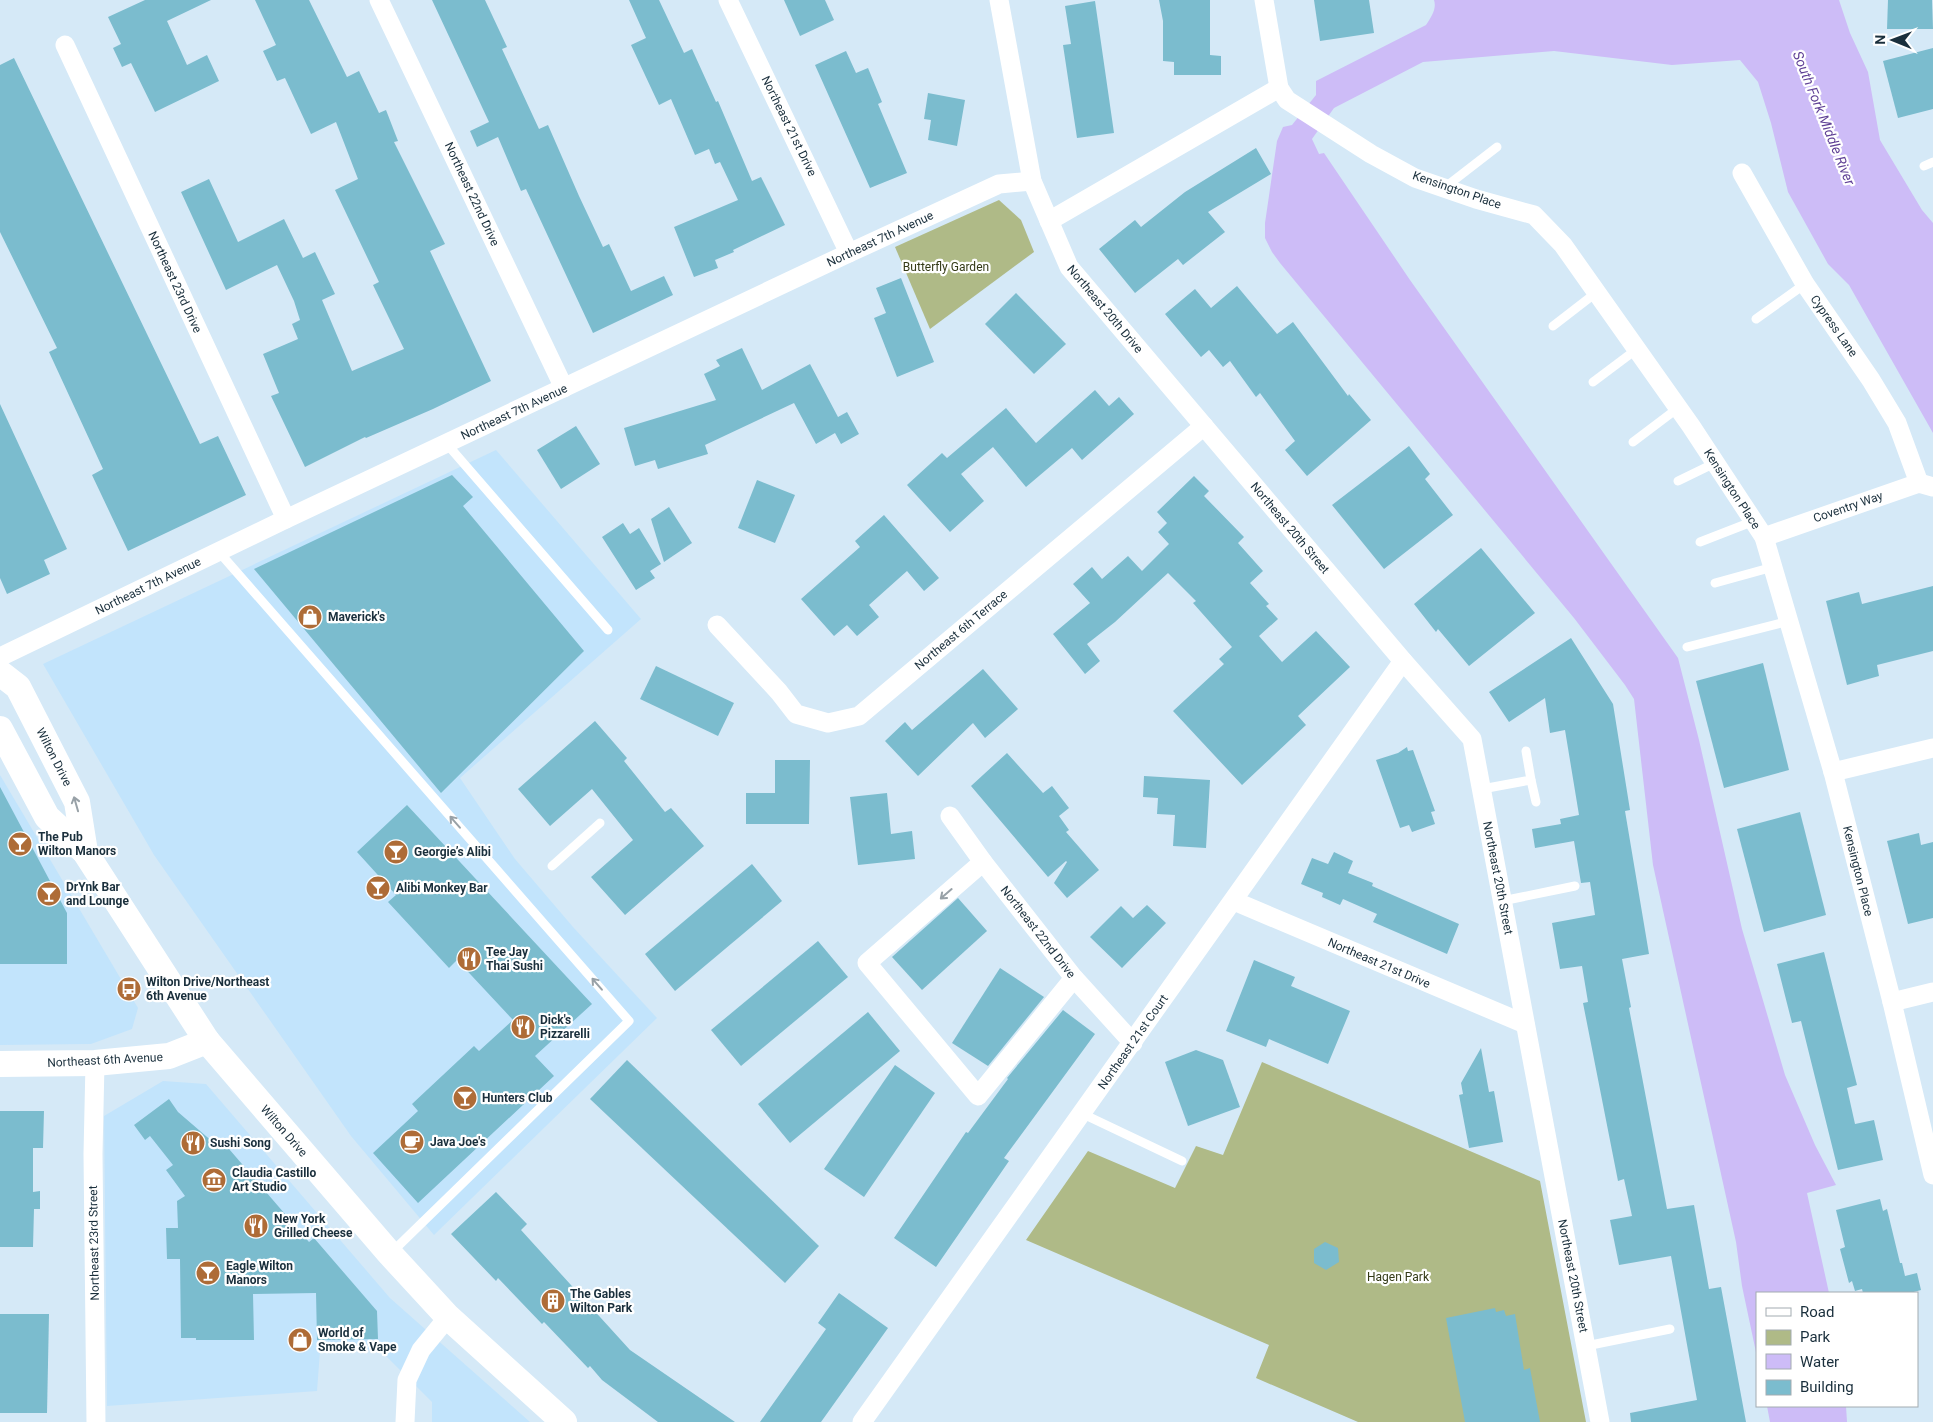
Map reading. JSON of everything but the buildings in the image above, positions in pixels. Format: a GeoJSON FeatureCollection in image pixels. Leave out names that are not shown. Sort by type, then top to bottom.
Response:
{"type":"FeatureCollection","features":[{"type":"Feature","properties":{"kind":"main road","name":"Wilton Drive"},"geometry":{"type":"LineString","coordinates":[[0,673],[18,687],[77,802],[85,852]]}},
{"type":"Feature","properties":{"kind":"main road","name":"Wilton Drive"},"geometry":{"type":"LineString","coordinates":[[0,729],[9,764],[47,817],[85,852],[207,1041],[390,1254],[448,1317],[564,1422]]}},
{"type":"Feature","properties":{"kind":"main road","name":"Northeast 6th Avenue"},"geometry":{"type":"LineString","coordinates":[[0,1064],[95,1063],[169,1056],[207,1041]]}},
{"type":"Feature","properties":{"kind":"street","name":"Northeast 22nd Drive"},"geometry":{"type":"LineString","coordinates":[[379,0],[564,388]]}},
{"type":"Feature","properties":{"kind":"street","name":"Northeast 21st Drive"},"geometry":{"type":"LineString","coordinates":[[728,0],[849,253]]}},
{"type":"Feature","properties":{"kind":"street","name":"Northeast 20th Drive"},"geometry":{"type":"LineString","coordinates":[[999,0],[1032,180],[1069,267],[1204,426]]}},
{"type":"Feature","properties":{"kind":"street"},"geometry":{"type":"LineString","coordinates":[[1049,221],[1279,88],[1264,0]]}},
{"type":"Feature","properties":{"kind":"street","name":"Northeast 23rd Drive"},"geometry":{"type":"LineString","coordinates":[[65,45],[286,519]]}},
{"type":"Feature","properties":{"kind":"street","name":"Kensington Place"},"geometry":{"type":"LineString","coordinates":[[1279,88],[1287,100],[1371,154],[1415,178],[1476,199],[1534,215],[1563,244],[1678,408],[1764,537],[1833,772],[1892,1002],[1933,1175]]}},
{"type":"Feature","properties":{"kind":"street","name":"Cypress Lane"},"geometry":{"type":"LineString","coordinates":[[1742,172],[1805,284],[1872,380],[1898,423],[1926,485]]}},
{"type":"Feature","properties":{"kind":"street","name":"Northeast 7th Avenue"},"geometry":{"type":"LineString","coordinates":[[0,656],[849,253],[999,184],[1032,180]]}},
{"type":"Feature","properties":{"kind":"street","name":"Northeast 6th Terrace"},"geometry":{"type":"LineString","coordinates":[[717,625],[779,692],[796,714],[828,723],[859,716],[1204,426]]}},
{"type":"Feature","properties":{"kind":"street","name":"Northeast 20th Street"},"geometry":{"type":"LineString","coordinates":[[1204,426],[1403,661],[1472,739],[1600,1422]]}},
{"type":"Feature","properties":{"kind":"street","name":"Coventry Way"},"geometry":{"type":"LineString","coordinates":[[1764,537],[1926,485]]}},
{"type":"Feature","properties":{"kind":"street","name":"Northeast 21st Court"},"geometry":{"type":"LineString","coordinates":[[862,1422],[1133,1044],[1403,661]]}},
{"type":"Feature","properties":{"kind":"street"},"geometry":{"type":"LineString","coordinates":[[1833,772],[1933,748]]}},
{"type":"Feature","properties":{"kind":"street","name":"Northeast 22nd Drive"},"geometry":{"type":"LineString","coordinates":[[950,816],[983,862],[1074,978],[1133,1044]]}},
{"type":"Feature","properties":{"kind":"street"},"geometry":{"type":"LineString","coordinates":[[983,862],[867,963],[978,1096],[1074,978]]}},
{"type":"Feature","properties":{"kind":"street","name":"Northeast 21st Drive"},"geometry":{"type":"LineString","coordinates":[[1234,901],[1525,1024]]}},
{"type":"Feature","properties":{"kind":"street"},"geometry":{"type":"LineString","coordinates":[[1892,1002],[1933,992]]}},
{"type":"Feature","properties":{"kind":"street","name":"Northeast 23rd Street"},"geometry":{"type":"LineString","coordinates":[[95,1063],[93,1154],[96,1422]]}},
{"type":"Feature","properties":{"kind":"street"},"geometry":{"type":"LineString","coordinates":[[405,1422],[407,1380],[422,1350],[448,1317]]}},
{"type":"Feature","properties":{"kind":"lane"},"geometry":{"type":"LineString","coordinates":[[1444,188],[1497,147]]}},
{"type":"Feature","properties":{"kind":"lane"},"geometry":{"type":"LineString","coordinates":[[1924,166],[1933,162]]}},
{"type":"Feature","properties":{"kind":"lane"},"geometry":{"type":"LineString","coordinates":[[1756,319],[1805,284]]}},
{"type":"Feature","properties":{"kind":"lane"},"geometry":{"type":"LineString","coordinates":[[1553,326],[1597,292]]}},
{"type":"Feature","properties":{"kind":"lane"},"geometry":{"type":"LineString","coordinates":[[1593,382],[1637,349]]}},
{"type":"Feature","properties":{"kind":"lane"},"geometry":{"type":"LineString","coordinates":[[1633,442],[1678,408]]}},
{"type":"Feature","properties":{"kind":"lane"},"geometry":{"type":"LineString","coordinates":[[446,443],[608,630]]}},
{"type":"Feature","properties":{"kind":"lane"},"geometry":{"type":"LineString","coordinates":[[1678,481],[1715,463]]}},
{"type":"Feature","properties":{"kind":"lane"},"geometry":{"type":"LineString","coordinates":[[1700,542],[1754,521]]}},
{"type":"Feature","properties":{"kind":"lane"},"geometry":{"type":"LineString","coordinates":[[219,552],[629,1021],[390,1254]]}},
{"type":"Feature","properties":{"kind":"lane"},"geometry":{"type":"LineString","coordinates":[[1715,583],[1773,567]]}},
{"type":"Feature","properties":{"kind":"lane"},"geometry":{"type":"LineString","coordinates":[[1687,647],[1789,621]]}},
{"type":"Feature","properties":{"kind":"lane"},"geometry":{"type":"LineString","coordinates":[[1526,752],[1536,802]]}},
{"type":"Feature","properties":{"kind":"lane"},"geometry":{"type":"LineString","coordinates":[[1482,790],[1532,780]]}},
{"type":"Feature","properties":{"kind":"lane"},"geometry":{"type":"LineString","coordinates":[[552,866],[600,823]]}},
{"type":"Feature","properties":{"kind":"lane"},"geometry":{"type":"LineString","coordinates":[[1502,901],[1575,886]]}},
{"type":"Feature","properties":{"kind":"lane"},"geometry":{"type":"LineString","coordinates":[[1083,1114],[1182,1161]]}},
{"type":"Feature","properties":{"kind":"lane"},"geometry":{"type":"LineString","coordinates":[[1586,1346],[1670,1329]]}},
{"type":"Feature","properties":{"kind":"shaded area"},"geometry":{"type":"Polygon","coordinates":[[[496,450],[641,619],[460,778],[515,859],[573,927],[657,1018],[434,1235],[351,1136],[154,855],[43,664],[496,450]]]}},
{"type":"Feature","properties":{"kind":"shaded area"},"geometry":{"type":"Polygon","coordinates":[[[0,775],[138,1008],[132,1029],[91,1044],[0,1045],[0,775]]]}},
{"type":"Feature","properties":{"kind":"shaded area"},"geometry":{"type":"Polygon","coordinates":[[[163,1081],[206,1084],[390,1298],[530,1422],[432,1422],[432,1402],[379,1349],[320,1351],[317,1391],[107,1406],[104,1116],[163,1081]]]}},
{"type":"Feature","properties":{"kind":"green space","name":"Butterfly Garden"},"geometry":{"type":"Polygon","coordinates":[[[999,200],[1021,220],[1034,252],[930,329],[895,247],[999,200]]]}},
{"type":"Feature","properties":{"kind":"green space","name":"Hagen Park"},"geometry":{"type":"Polygon","coordinates":[[[1262,1062],[1540,1181],[1586,1422],[1358,1422],[1256,1378],[1269,1345],[1026,1240],[1088,1151],[1175,1188],[1196,1146],[1223,1155],[1262,1062]]]}},
{"type":"Feature","properties":{"kind":"water","name":"South Fork Middle River"},"geometry":{"type":"Polygon","coordinates":[[[1434,0],[1839,0],[1850,33],[1868,72],[1880,140],[1922,210],[1933,223],[1933,433],[1849,285],[1828,264],[1788,192],[1771,123],[1758,82],[1740,60],[1672,65],[1554,51],[1423,62],[1334,108],[1312,139],[1319,154],[1324,153],[1410,280],[1678,658],[1699,740],[1742,929],[1785,1075],[1815,1145],[1836,1185],[1807,1193],[1829,1292],[1756,1292],[1756,1352],[1742,1286],[1736,1242],[1653,865],[1634,699],[1574,618],[1280,263],[1265,238],[1265,223],[1277,141],[1283,127],[1292,125],[1316,95],[1316,81],[1426,25],[1432,16],[1434,0]]]}},
{"type":"Feature","properties":{"kind":"water"},"geometry":{"type":"Polygon","coordinates":[[[1767,1407],[1846,1407],[1847,1422],[1770,1422],[1767,1407]]]}},
{"type":"Feature","properties":{"kind":"place","name":"Maverick's"},"geometry":{"type":"Point","coordinates":[310,617]}},
{"type":"Feature","properties":{"kind":"place","name":"The Pub Wilton Manors"},"geometry":{"type":"Point","coordinates":[20,844]}},
{"type":"Feature","properties":{"kind":"place","name":"Georgie’s Alibi"},"geometry":{"type":"Point","coordinates":[396,852]}},
{"type":"Feature","properties":{"kind":"place","name":"Alibi Monkey Bar"},"geometry":{"type":"Point","coordinates":[378,888]}},
{"type":"Feature","properties":{"kind":"place","name":"DrYnk Bar and Lounge"},"geometry":{"type":"Point","coordinates":[49,894]}},
{"type":"Feature","properties":{"kind":"place","name":"Tee Jay Thai Sushi"},"geometry":{"type":"Point","coordinates":[469,959]}},
{"type":"Feature","properties":{"kind":"place","name":"Wilton Drive/Northeast 6th Avenue"},"geometry":{"type":"Point","coordinates":[129,989]}},
{"type":"Feature","properties":{"kind":"place","name":"Dick's Pizzarelli"},"geometry":{"type":"Point","coordinates":[523,1027]}},
{"type":"Feature","properties":{"kind":"place","name":"Hunters Club"},"geometry":{"type":"Point","coordinates":[465,1098]}},
{"type":"Feature","properties":{"kind":"place","name":"Java Joe's"},"geometry":{"type":"Point","coordinates":[412,1142]}},
{"type":"Feature","properties":{"kind":"place","name":"Sushi Song"},"geometry":{"type":"Point","coordinates":[193,1143]}},
{"type":"Feature","properties":{"kind":"place","name":"Claudia Castillo Art Studio"},"geometry":{"type":"Point","coordinates":[214,1180]}},
{"type":"Feature","properties":{"kind":"place","name":"New York Grilled Cheese"},"geometry":{"type":"Point","coordinates":[256,1226]}},
{"type":"Feature","properties":{"kind":"place","name":"Eagle Wilton Manors"},"geometry":{"type":"Point","coordinates":[208,1273]}},
{"type":"Feature","properties":{"kind":"place","name":"The Gables Wilton Park"},"geometry":{"type":"Point","coordinates":[553,1301]}},
{"type":"Feature","properties":{"kind":"place","name":"World of Smoke & Vape"},"geometry":{"type":"Point","coordinates":[300,1340]}}]}
